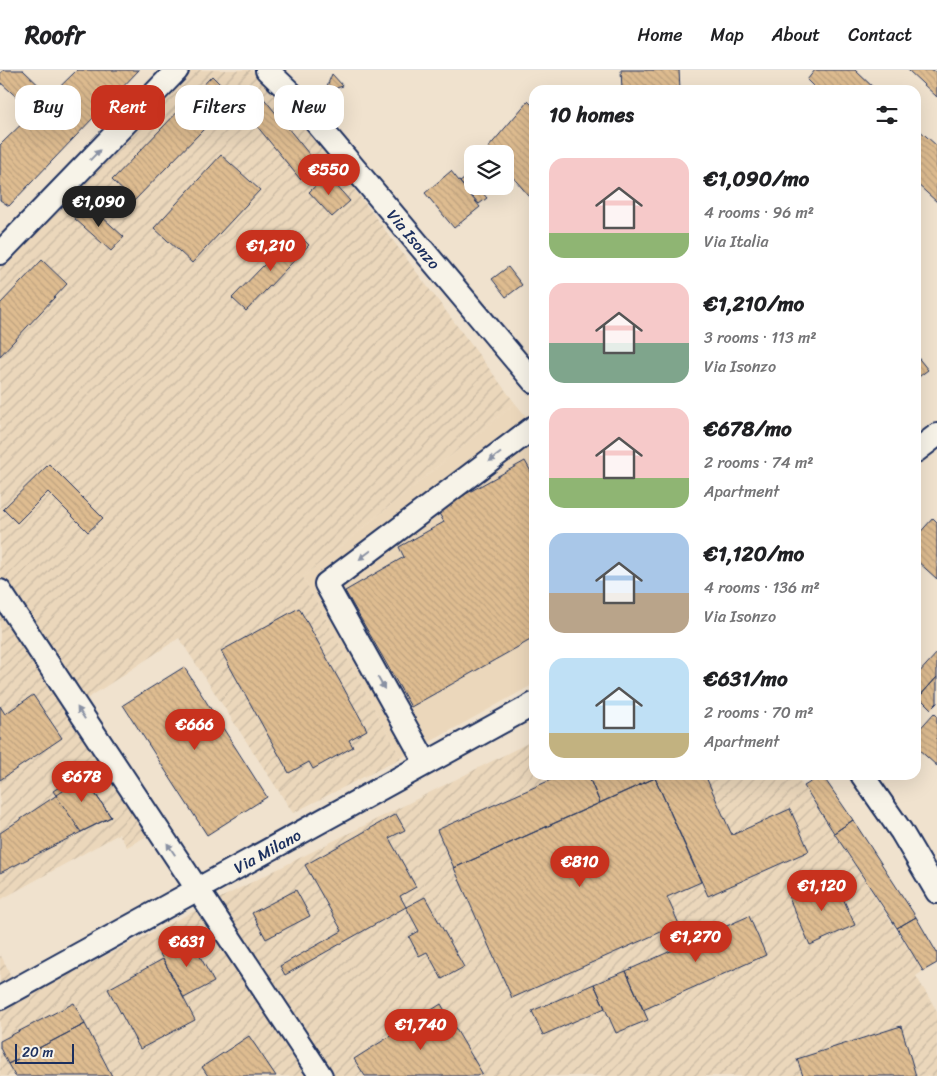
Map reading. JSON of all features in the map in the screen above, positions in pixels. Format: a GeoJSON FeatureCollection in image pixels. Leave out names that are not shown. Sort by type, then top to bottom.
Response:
{"type":"FeatureCollection","features":[{"type":"Feature","properties":{"kind":"street"},"geometry":{"type":"LineString","coordinates":[[0,253],[177,70]]}},
{"type":"Feature","properties":{"kind":"street","name":"Via Isonzo"},"geometry":{"type":"LineString","coordinates":[[267,70],[283,85]]}},
{"type":"Feature","properties":{"kind":"street","name":"Via Isonzo"},"geometry":{"type":"LineString","coordinates":[[280,70],[288,85]]}},
{"type":"Feature","properties":{"kind":"street","name":"Via Isonzo"},"geometry":{"type":"LineString","coordinates":[[323,130],[529,376]]}},
{"type":"Feature","properties":{"kind":"street"},"geometry":{"type":"LineString","coordinates":[[426,763],[326,584],[529,431]]}},
{"type":"Feature","properties":{"kind":"street"},"geometry":{"type":"LineString","coordinates":[[921,447],[937,435]]}},
{"type":"Feature","properties":{"kind":"street"},"geometry":{"type":"LineString","coordinates":[[0,591],[322,1076]]}},
{"type":"Feature","properties":{"kind":"street","name":"Via Milano"},"geometry":{"type":"LineString","coordinates":[[0,998],[529,707]]}},
{"type":"Feature","properties":{"kind":"street"},"geometry":{"type":"LineString","coordinates":[[865,780],[901,831],[937,892]]}},
{"type":"Feature","properties":{"kind":"shaded area"},"geometry":{"type":"Polygon","coordinates":[[[188,70],[251,70],[274,89],[274,130],[310,130],[515,403],[303,577],[401,758],[293,813],[179,638],[73,708],[152,833],[127,847],[119,834],[0,900],[0,268],[131,130],[165,130],[165,94],[188,70]]]}},
{"type":"Feature","properties":{"kind":"shaded area"},"geometry":{"type":"Polygon","coordinates":[[[515,403],[529,420],[529,687],[401,758],[303,577],[515,403]]]}},
{"type":"Feature","properties":{"kind":"shaded area"},"geometry":{"type":"Polygon","coordinates":[[[529,743],[529,780],[799,780],[923,971],[916,976],[937,1011],[937,1076],[0,1076],[0,1009],[529,743]]]}},
{"type":"Feature","properties":{"kind":"shaded area"},"geometry":{"type":"Polygon","coordinates":[[[0,954],[9,971],[10,978],[0,983],[0,954]]]}},
{"type":"Feature","properties":{"kind":"building"},"geometry":{"type":"Polygon","coordinates":[[[4,70],[23,70],[39,85],[15,85],[15,96],[0,82],[0,73],[4,70]]]}},
{"type":"Feature","properties":{"kind":"building"},"geometry":{"type":"Polygon","coordinates":[[[77,70],[139,70],[125,85],[91,85],[91,120],[9,206],[0,200],[0,145],[15,130],[81,130],[81,85],[62,85],[77,70]]]}},
{"type":"Feature","properties":{"kind":"building"},"geometry":{"type":"Polygon","coordinates":[[[621,70],[679,70],[680,85],[622,85],[621,70]]]}},
{"type":"Feature","properties":{"kind":"building"},"geometry":{"type":"Polygon","coordinates":[[[815,70],[855,70],[871,85],[812,85],[807,80],[815,70]]]}},
{"type":"Feature","properties":{"kind":"building"},"geometry":{"type":"Polygon","coordinates":[[[908,70],[933,70],[937,73],[937,97],[908,70]]]}},
{"type":"Feature","properties":{"kind":"building"},"geometry":{"type":"Polygon","coordinates":[[[332,74],[342,85],[327,85],[332,74]]]}},
{"type":"Feature","properties":{"kind":"building"},"geometry":{"type":"Polygon","coordinates":[[[212,76],[221,85],[203,85],[212,76]]]}},
{"type":"Feature","properties":{"kind":"building"},"geometry":{"type":"Polygon","coordinates":[[[264,99],[274,111],[274,130],[290,130],[318,165],[300,179],[260,130],[264,130],[264,99]]]}},
{"type":"Feature","properties":{"kind":"building"},"geometry":{"type":"Polygon","coordinates":[[[528,101],[529,102],[529,196],[514,179],[514,145],[491,145],[528,101]]]}},
{"type":"Feature","properties":{"kind":"building"},"geometry":{"type":"Polygon","coordinates":[[[175,114],[175,130],[203,130],[134,201],[112,180],[160,130],[165,130],[165,125],[175,114]]]}},
{"type":"Feature","properties":{"kind":"building"},"geometry":{"type":"Polygon","coordinates":[[[921,132],[937,146],[937,202],[921,188],[921,132]]]}},
{"type":"Feature","properties":{"kind":"building"},"geometry":{"type":"Polygon","coordinates":[[[221,155],[260,190],[192,263],[154,228],[221,155]]]}},
{"type":"Feature","properties":{"kind":"building"},"geometry":{"type":"Polygon","coordinates":[[[451,171],[464,187],[464,195],[470,195],[480,207],[454,228],[425,193],[451,171]]]}},
{"type":"Feature","properties":{"kind":"building"},"geometry":{"type":"Polygon","coordinates":[[[327,175],[350,201],[332,217],[309,192],[327,175]]]}},
{"type":"Feature","properties":{"kind":"building"},"geometry":{"type":"Polygon","coordinates":[[[471,195],[484,195],[487,198],[479,204],[471,195]]]}},
{"type":"Feature","properties":{"kind":"building"},"geometry":{"type":"Polygon","coordinates":[[[88,204],[124,237],[111,251],[75,219],[88,204]]]}},
{"type":"Feature","properties":{"kind":"building"},"geometry":{"type":"Polygon","coordinates":[[[296,232],[309,245],[246,311],[232,298],[296,232]]]}},
{"type":"Feature","properties":{"kind":"building"},"geometry":{"type":"Polygon","coordinates":[[[42,260],[67,284],[0,356],[0,304],[42,260]]]}},
{"type":"Feature","properties":{"kind":"building"},"geometry":{"type":"Polygon","coordinates":[[[508,267],[522,285],[506,297],[492,279],[508,267]]]}},
{"type":"Feature","properties":{"kind":"building"},"geometry":{"type":"Polygon","coordinates":[[[921,361],[928,370],[921,375],[921,361]]]}},
{"type":"Feature","properties":{"kind":"building"},"geometry":{"type":"Polygon","coordinates":[[[525,461],[529,468],[529,641],[411,707],[345,591],[404,557],[399,547],[444,522],[437,510],[525,461]]]}},
{"type":"Feature","properties":{"kind":"building"},"geometry":{"type":"Polygon","coordinates":[[[49,464],[103,518],[88,532],[48,492],[17,523],[3,509],[49,464]]]}},
{"type":"Feature","properties":{"kind":"building"},"geometry":{"type":"Polygon","coordinates":[[[933,518],[937,522],[937,579],[921,565],[921,531],[933,518]]]}},
{"type":"Feature","properties":{"kind":"building"},"geometry":{"type":"Polygon","coordinates":[[[299,608],[367,730],[349,740],[353,747],[313,769],[309,762],[289,773],[221,651],[299,608]]]}},
{"type":"Feature","properties":{"kind":"building"},"geometry":{"type":"Polygon","coordinates":[[[937,653],[937,677],[921,695],[921,671],[937,653]]]}},
{"type":"Feature","properties":{"kind":"building"},"geometry":{"type":"Polygon","coordinates":[[[184,667],[267,797],[207,835],[123,705],[184,667]]]}},
{"type":"Feature","properties":{"kind":"building"},"geometry":{"type":"Polygon","coordinates":[[[937,677],[937,703],[931,709],[921,699],[921,695],[937,677]]]}},
{"type":"Feature","properties":{"kind":"building"},"geometry":{"type":"Polygon","coordinates":[[[33,695],[62,738],[0,780],[0,706],[5,714],[33,695]]]}},
{"type":"Feature","properties":{"kind":"building"},"geometry":{"type":"Polygon","coordinates":[[[934,713],[937,716],[937,766],[921,752],[921,727],[934,713]]]}},
{"type":"Feature","properties":{"kind":"building"},"geometry":{"type":"Polygon","coordinates":[[[81,773],[111,817],[81,832],[53,791],[81,773]]]}},
{"type":"Feature","properties":{"kind":"building"},"geometry":{"type":"Polygon","coordinates":[[[84,777],[111,817],[0,873],[0,833],[84,777]]]}},
{"type":"Feature","properties":{"kind":"building"},"geometry":{"type":"Polygon","coordinates":[[[551,780],[590,780],[600,803],[454,868],[437,830],[551,780]]]}},
{"type":"Feature","properties":{"kind":"building"},"geometry":{"type":"Polygon","coordinates":[[[590,780],[651,780],[600,803],[590,780]]]}},
{"type":"Feature","properties":{"kind":"building"},"geometry":{"type":"Polygon","coordinates":[[[651,780],[656,780],[701,882],[667,897],[679,924],[512,998],[454,868],[651,780]]]}},
{"type":"Feature","properties":{"kind":"building"},"geometry":{"type":"Polygon","coordinates":[[[656,780],[707,780],[732,835],[790,809],[809,851],[708,896],[656,780]]]}},
{"type":"Feature","properties":{"kind":"building"},"geometry":{"type":"Polygon","coordinates":[[[814,780],[825,780],[853,820],[834,833],[804,786],[814,780]]]}},
{"type":"Feature","properties":{"kind":"building"},"geometry":{"type":"Polygon","coordinates":[[[396,814],[405,830],[389,838],[416,887],[400,896],[406,907],[285,975],[280,966],[342,931],[305,865],[396,814]]]}},
{"type":"Feature","properties":{"kind":"building"},"geometry":{"type":"Polygon","coordinates":[[[853,820],[916,917],[897,928],[834,833],[853,820]]]}},
{"type":"Feature","properties":{"kind":"building"},"geometry":{"type":"Polygon","coordinates":[[[834,878],[855,925],[810,945],[789,898],[834,878]]]}},
{"type":"Feature","properties":{"kind":"building"},"geometry":{"type":"Polygon","coordinates":[[[296,890],[310,916],[266,939],[252,913],[296,890]]]}},
{"type":"Feature","properties":{"kind":"building"},"geometry":{"type":"Polygon","coordinates":[[[425,897],[464,967],[442,979],[427,952],[419,956],[409,937],[419,931],[406,907],[425,897]]]}},
{"type":"Feature","properties":{"kind":"building"},"geometry":{"type":"Polygon","coordinates":[[[749,916],[766,955],[643,1010],[626,971],[749,916]]]}},
{"type":"Feature","properties":{"kind":"building"},"geometry":{"type":"Polygon","coordinates":[[[916,917],[937,953],[937,963],[923,971],[897,928],[916,917]]]}},
{"type":"Feature","properties":{"kind":"building"},"geometry":{"type":"Polygon","coordinates":[[[190,938],[214,982],[184,998],[160,954],[190,938]]]}},
{"type":"Feature","properties":{"kind":"building"},"geometry":{"type":"Polygon","coordinates":[[[163,959],[195,1020],[140,1049],[108,989],[163,959]]]}},
{"type":"Feature","properties":{"kind":"building"},"geometry":{"type":"Polygon","coordinates":[[[626,971],[648,1020],[616,1033],[594,984],[626,971]]]}},
{"type":"Feature","properties":{"kind":"building"},"geometry":{"type":"Polygon","coordinates":[[[594,984],[605,1008],[543,1035],[532,1011],[594,984]]]}},
{"type":"Feature","properties":{"kind":"building"},"geometry":{"type":"Polygon","coordinates":[[[74,1003],[85,1024],[8,1064],[0,1048],[0,1041],[74,1003]]]}},
{"type":"Feature","properties":{"kind":"building"},"geometry":{"type":"Polygon","coordinates":[[[441,1004],[482,1073],[477,1076],[365,1076],[354,1059],[441,1004]]]}},
{"type":"Feature","properties":{"kind":"building"},"geometry":{"type":"Polygon","coordinates":[[[85,1024],[112,1076],[15,1076],[8,1064],[85,1024]]]}},
{"type":"Feature","properties":{"kind":"building"},"geometry":{"type":"Polygon","coordinates":[[[901,1026],[916,1076],[803,1076],[797,1059],[901,1026]]]}},
{"type":"Feature","properties":{"kind":"building"},"geometry":{"type":"Polygon","coordinates":[[[249,1036],[276,1076],[208,1076],[202,1067],[249,1036]]]}}]}
